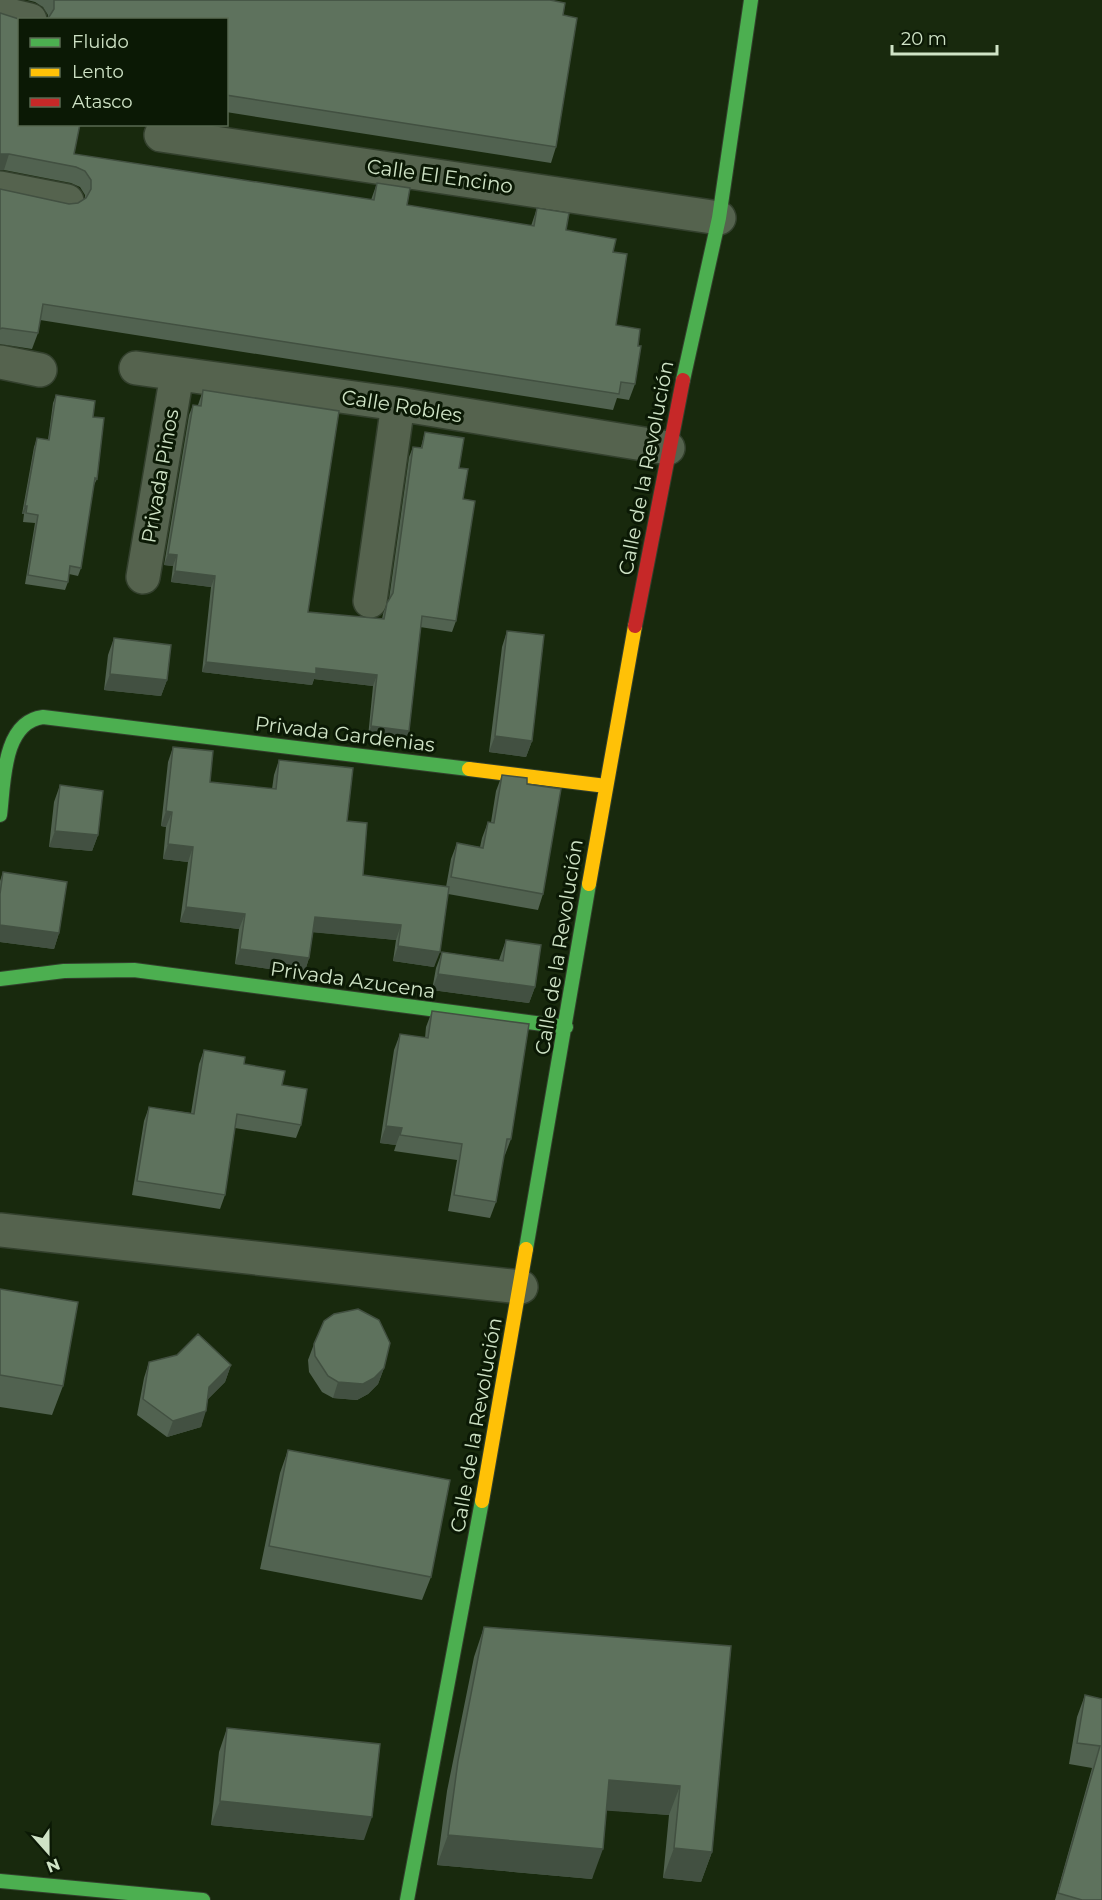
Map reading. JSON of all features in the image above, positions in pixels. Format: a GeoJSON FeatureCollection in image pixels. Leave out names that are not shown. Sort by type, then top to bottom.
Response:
{"type":"FeatureCollection","features":[{"type":"Feature","properties":{"kind":"street","name":"Calle de la Revolución"},"geometry":{"type":"LineString","coordinates":[[407,1900],[458,1639],[521,1287],[606,786],[668,448],[718,218],[750,0]]}},
{"type":"Feature","properties":{"kind":"street"},"geometry":{"type":"LineString","coordinates":[[0,13],[21,18]]}},
{"type":"Feature","properties":{"kind":"street","name":"Calle El Encino"},"geometry":{"type":"LineString","coordinates":[[161,135],[718,218]]}},
{"type":"Feature","properties":{"kind":"street"},"geometry":{"type":"LineString","coordinates":[[0,188],[67,201]]}},
{"type":"Feature","properties":{"kind":"street"},"geometry":{"type":"LineString","coordinates":[[0,362],[40,370]]}},
{"type":"Feature","properties":{"kind":"street","name":"Calle Robles"},"geometry":{"type":"LineString","coordinates":[[136,368],[398,404],[668,448]]}},
{"type":"Feature","properties":{"kind":"street","name":"Privada Pinos"},"geometry":{"type":"LineString","coordinates":[[143,577],[177,374]]}},
{"type":"Feature","properties":{"kind":"street"},"geometry":{"type":"LineString","coordinates":[[369,601],[398,404]]}},
{"type":"Feature","properties":{"kind":"street","name":"Privada Gardenias"},"geometry":{"type":"LineString","coordinates":[[0,814],[12,739],[19,726],[37,718],[79,720],[606,786]]}},
{"type":"Feature","properties":{"kind":"street","name":"Privada Azucena"},"geometry":{"type":"LineString","coordinates":[[0,980],[64,971],[134,970],[566,1027]]}},
{"type":"Feature","properties":{"kind":"street"},"geometry":{"type":"LineString","coordinates":[[0,1230],[521,1287]]}},
{"type":"Feature","properties":{"kind":"street"},"geometry":{"type":"LineString","coordinates":[[0,1881],[203,1900]]}},
{"type":"Feature","properties":{"kind":"building"},"geometry":{"type":"Polygon","coordinates":[[[54,0],[550,0],[565,3],[563,15],[577,18],[556,147],[228,95],[228,18],[48,18],[54,9],[54,0]]]}},
{"type":"Feature","properties":{"kind":"building"},"geometry":{"type":"Polygon","coordinates":[[[0,13],[18,19],[18,126],[80,126],[74,154],[374,200],[377,183],[410,188],[407,205],[534,226],[537,208],[569,213],[566,230],[616,239],[613,252],[627,254],[616,325],[640,329],[638,346],[641,346],[635,384],[621,382],[619,394],[43,304],[38,333],[0,329],[0,189],[69,204],[78,203],[86,198],[91,189],[91,180],[85,171],[76,167],[0,154],[0,13]]]}},
{"type":"Feature","properties":{"kind":"building"},"geometry":{"type":"Polygon","coordinates":[[[203,390],[339,411],[308,612],[384,619],[387,603],[393,593],[413,447],[422,448],[425,432],[464,438],[459,468],[468,469],[463,499],[475,501],[456,621],[422,616],[409,731],[371,726],[377,675],[316,668],[316,674],[206,662],[215,576],[175,571],[177,555],[168,554],[193,405],[201,406],[203,390]]]}},
{"type":"Feature","properties":{"kind":"building"},"geometry":{"type":"Polygon","coordinates":[[[56,395],[95,401],[93,417],[104,418],[97,479],[95,478],[81,568],[70,566],[68,582],[28,575],[38,515],[26,513],[27,506],[25,506],[37,438],[49,440],[56,395]]]}},
{"type":"Feature","properties":{"kind":"building"},"geometry":{"type":"Polygon","coordinates":[[[507,631],[544,635],[532,741],[495,736],[507,631]]]}},
{"type":"Feature","properties":{"kind":"building"},"geometry":{"type":"Polygon","coordinates":[[[114,638],[171,645],[167,680],[110,674],[114,638]]]}},
{"type":"Feature","properties":{"kind":"building"},"geometry":{"type":"Polygon","coordinates":[[[173,747],[213,751],[210,782],[276,789],[279,760],[353,768],[347,821],[367,823],[363,875],[449,887],[440,952],[398,946],[401,925],[315,917],[309,958],[240,949],[245,914],[186,907],[193,847],[168,844],[172,812],[166,811],[173,747]]]}},
{"type":"Feature","properties":{"kind":"building"},"geometry":{"type":"Polygon","coordinates":[[[502,775],[527,778],[527,784],[561,789],[543,894],[451,877],[457,843],[483,848],[488,822],[494,823],[502,775]]]}},
{"type":"Feature","properties":{"kind":"building"},"geometry":{"type":"Polygon","coordinates":[[[60,785],[103,791],[98,835],[55,831],[60,785]]]}},
{"type":"Feature","properties":{"kind":"building"},"geometry":{"type":"Polygon","coordinates":[[[3,872],[67,882],[59,933],[0,925],[3,872]]]}},
{"type":"Feature","properties":{"kind":"building"},"geometry":{"type":"Polygon","coordinates":[[[506,940],[541,945],[535,987],[438,974],[442,952],[503,961],[506,940]]]}},
{"type":"Feature","properties":{"kind":"building"},"geometry":{"type":"Polygon","coordinates":[[[432,1011],[529,1024],[511,1139],[507,1139],[496,1202],[454,1195],[462,1144],[400,1135],[402,1128],[386,1126],[400,1034],[428,1038],[432,1011]]]}},
{"type":"Feature","properties":{"kind":"building"},"geometry":{"type":"Polygon","coordinates":[[[204,1050],[245,1057],[244,1064],[285,1071],[282,1085],[307,1089],[301,1125],[237,1114],[225,1195],[137,1181],[149,1107],[194,1114],[204,1050]]]}},
{"type":"Feature","properties":{"kind":"building"},"geometry":{"type":"Polygon","coordinates":[[[0,1289],[78,1302],[63,1386],[0,1375],[0,1289]]]}},
{"type":"Feature","properties":{"kind":"building"},"geometry":{"type":"Polygon","coordinates":[[[358,1309],[379,1320],[390,1343],[384,1368],[374,1378],[363,1384],[338,1382],[328,1376],[315,1356],[314,1344],[324,1321],[334,1314],[358,1309]]]}},
{"type":"Feature","properties":{"kind":"building"},"geometry":{"type":"Polygon","coordinates":[[[198,1334],[231,1365],[209,1387],[206,1411],[173,1421],[143,1399],[149,1362],[177,1355],[198,1334]]]}},
{"type":"Feature","properties":{"kind":"building"},"geometry":{"type":"Polygon","coordinates":[[[288,1450],[450,1480],[431,1577],[269,1546],[288,1450]]]}},
{"type":"Feature","properties":{"kind":"building"},"geometry":{"type":"Polygon","coordinates":[[[484,1627],[731,1646],[712,1852],[674,1848],[680,1786],[609,1780],[603,1849],[448,1835],[458,1761],[484,1627]]]}},
{"type":"Feature","properties":{"kind":"building"},"geometry":{"type":"Polygon","coordinates":[[[1085,1695],[1102,1699],[1102,1900],[1082,1900],[1058,1893],[1100,1746],[1077,1743],[1085,1695]]]}},
{"type":"Feature","properties":{"kind":"building"},"geometry":{"type":"Polygon","coordinates":[[[227,1728],[380,1744],[372,1817],[220,1801],[227,1728]]]}},
{"type":"Feature","properties":{"kind":"traffic: fast"},"geometry":{"type":"LineString","coordinates":[[683,380],[719,218],[751,0]]}},
{"type":"Feature","properties":{"kind":"traffic: fast"},"geometry":{"type":"LineString","coordinates":[[0,815],[5,772],[12,742],[30,721],[43,717],[469,769]]}},
{"type":"Feature","properties":{"kind":"traffic: fast"},"geometry":{"type":"LineString","coordinates":[[526,1249],[589,884]]}},
{"type":"Feature","properties":{"kind":"traffic: fast"},"geometry":{"type":"LineString","coordinates":[[0,979],[64,971],[134,970],[566,1027]]}},
{"type":"Feature","properties":{"kind":"traffic: fast"},"geometry":{"type":"LineString","coordinates":[[407,1900],[482,1501]]}},
{"type":"Feature","properties":{"kind":"traffic: fast"},"geometry":{"type":"LineString","coordinates":[[0,1881],[203,1900]]}},
{"type":"Feature","properties":{"kind":"traffic: slow"},"geometry":{"type":"LineString","coordinates":[[589,884],[635,626]]}},
{"type":"Feature","properties":{"kind":"traffic: slow"},"geometry":{"type":"LineString","coordinates":[[469,769],[606,786]]}},
{"type":"Feature","properties":{"kind":"traffic: slow"},"geometry":{"type":"LineString","coordinates":[[482,1501],[526,1249]]}},
{"type":"Feature","properties":{"kind":"traffic: jam"},"geometry":{"type":"LineString","coordinates":[[635,626],[683,380]]}}]}
